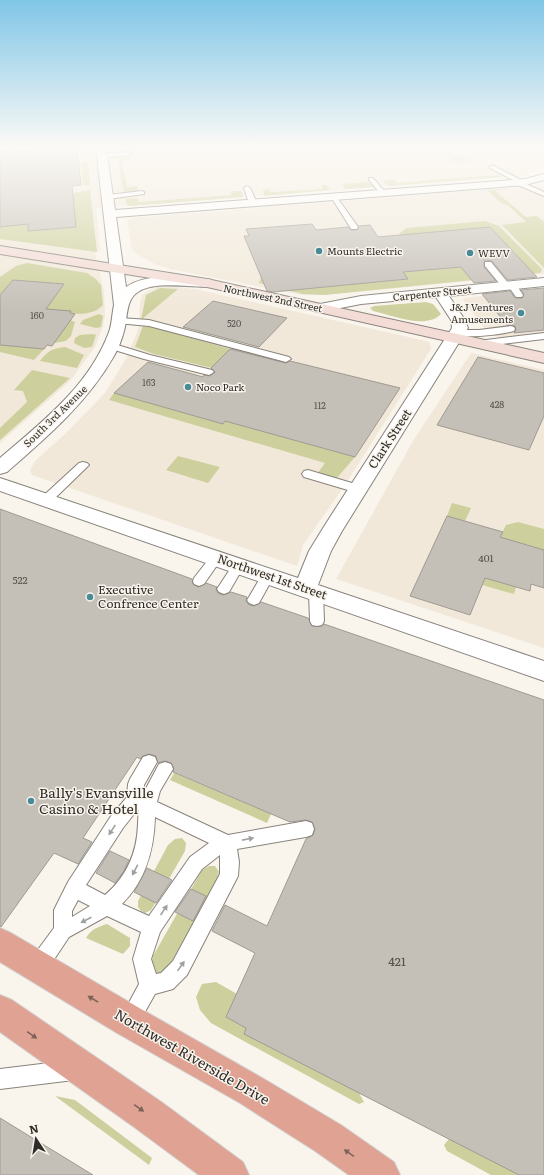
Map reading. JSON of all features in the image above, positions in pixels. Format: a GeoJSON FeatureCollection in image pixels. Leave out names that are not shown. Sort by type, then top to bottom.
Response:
{"type":"FeatureCollection","features":[{"type":"Feature","properties":{"kind":"highway","name":"Northwest Riverside Drive"},"geometry":{"type":"LineString","coordinates":[[0,944],[129,1021],[252,1091],[328,1138],[381,1175]]}},
{"type":"Feature","properties":{"kind":"highway"},"geometry":{"type":"LineString","coordinates":[[0,1012],[83,1069],[230,1175]]}},
{"type":"Feature","properties":{"kind":"main road","name":"Northwest 2nd Street"},"geometry":{"type":"LineString","coordinates":[[0,250],[207,283],[455,336],[478,344],[544,358]]}},
{"type":"Feature","properties":{"kind":"street","name":"South 3rd Avenue"},"geometry":{"type":"LineString","coordinates":[[0,468],[81,392],[94,376],[111,346],[120,313],[109,203]]}},
{"type":"Feature","properties":{"kind":"street"},"geometry":{"type":"LineString","coordinates":[[110,214],[253,203]]}},
{"type":"Feature","properties":{"kind":"street"},"geometry":{"type":"LineString","coordinates":[[120,313],[132,289],[144,285],[164,282],[207,283]]}},
{"type":"Feature","properties":{"kind":"street","name":"Carpenter Street"},"geometry":{"type":"LineString","coordinates":[[320,308],[361,300],[440,292],[512,289],[544,282]]}},
{"type":"Feature","properties":{"kind":"street"},"geometry":{"type":"LineString","coordinates":[[440,292],[458,320],[460,328],[455,336]]}},
{"type":"Feature","properties":{"kind":"street","name":"Clark Street"},"geometry":{"type":"LineString","coordinates":[[311,591],[320,551],[358,488],[455,336]]}},
{"type":"Feature","properties":{"kind":"street","name":"Northwest 1st Street"},"geometry":{"type":"LineString","coordinates":[[0,484],[544,671]]}},
{"type":"Feature","properties":{"kind":"lane"},"geometry":{"type":"LineString","coordinates":[[338,203],[354,227]]}},
{"type":"Feature","properties":{"kind":"lane"},"geometry":{"type":"LineString","coordinates":[[488,264],[512,289]]}},
{"type":"Feature","properties":{"kind":"lane"},"geometry":{"type":"LineString","coordinates":[[120,313],[149,323],[286,359]]}},
{"type":"Feature","properties":{"kind":"lane"},"geometry":{"type":"LineString","coordinates":[[455,336],[511,329]]}},
{"type":"Feature","properties":{"kind":"lane"},"geometry":{"type":"LineString","coordinates":[[478,344],[544,336]]}},
{"type":"Feature","properties":{"kind":"lane"},"geometry":{"type":"LineString","coordinates":[[111,346],[147,357],[209,372]]}},
{"type":"Feature","properties":{"kind":"lane"},"geometry":{"type":"LineString","coordinates":[[46,500],[83,465]]}},
{"type":"Feature","properties":{"kind":"lane"},"geometry":{"type":"LineString","coordinates":[[308,474],[358,488]]}},
{"type":"Feature","properties":{"kind":"lane"},"geometry":{"type":"LineString","coordinates":[[199,581],[216,558]]}},
{"type":"Feature","properties":{"kind":"lane"},"geometry":{"type":"LineString","coordinates":[[224,589],[238,566]]}},
{"type":"Feature","properties":{"kind":"lane"},"geometry":{"type":"LineString","coordinates":[[254,600],[268,576]]}},
{"type":"Feature","properties":{"kind":"lane"},"geometry":{"type":"LineString","coordinates":[[311,591],[317,621]]}},
{"type":"Feature","properties":{"kind":"lane"},"geometry":{"type":"LineString","coordinates":[[38,966],[63,931],[88,919],[108,906],[126,888],[139,864],[145,843],[141,802],[136,784],[149,762]]}},
{"type":"Feature","properties":{"kind":"lane"},"geometry":{"type":"LineString","coordinates":[[63,931],[63,910],[74,888],[117,822],[141,802],[152,790],[165,769]]}},
{"type":"Feature","properties":{"kind":"lane"},"geometry":{"type":"LineString","coordinates":[[141,802],[227,843]]}},
{"type":"Feature","properties":{"kind":"lane"},"geometry":{"type":"LineString","coordinates":[[129,1021],[149,985],[142,959],[152,928],[196,863],[211,851],[227,843],[306,829]]}},
{"type":"Feature","properties":{"kind":"lane"},"geometry":{"type":"LineString","coordinates":[[149,985],[166,982],[180,968],[229,876],[230,862],[227,843]]}},
{"type":"Feature","properties":{"kind":"lane"},"geometry":{"type":"LineString","coordinates":[[74,888],[152,928]]}},
{"type":"Feature","properties":{"kind":"lane"},"geometry":{"type":"LineString","coordinates":[[0,1079],[83,1069]]}},
{"type":"Feature","properties":{"kind":"shaded area"},"geometry":{"type":"Polygon","coordinates":[[[0,203],[165,203],[96,208],[100,250],[95,253],[104,291],[105,316],[95,347],[70,381],[0,443],[0,203]]]}},
{"type":"Feature","properties":{"kind":"shaded area"},"geometry":{"type":"Polygon","coordinates":[[[321,203],[544,203],[544,274],[325,295],[302,295],[170,269],[155,264],[138,255],[132,249],[127,221],[132,218],[321,203]]]}},
{"type":"Feature","properties":{"kind":"shaded area"},"geometry":{"type":"Polygon","coordinates":[[[170,286],[200,290],[430,343],[431,349],[345,485],[303,545],[297,566],[32,475],[30,470],[35,461],[65,434],[105,393],[126,359],[139,327],[140,303],[142,295],[157,287],[170,286]]]}},
{"type":"Feature","properties":{"kind":"shaded area"},"geometry":{"type":"Polygon","coordinates":[[[544,290],[544,334],[501,338],[488,333],[463,300],[465,298],[472,297],[544,290]]]}},
{"type":"Feature","properties":{"kind":"shaded area"},"geometry":{"type":"Polygon","coordinates":[[[471,353],[544,370],[544,648],[336,579],[413,441],[471,353]]]}},
{"type":"Feature","properties":{"kind":"green space"},"geometry":{"type":"Polygon","coordinates":[[[61,203],[91,203],[97,252],[0,239],[0,227],[28,224],[28,231],[61,203]]]}},
{"type":"Feature","properties":{"kind":"green space"},"geometry":{"type":"Polygon","coordinates":[[[126,203],[171,203],[131,206],[127,205],[126,203]]]}},
{"type":"Feature","properties":{"kind":"green space"},"geometry":{"type":"Polygon","coordinates":[[[501,203],[509,203],[526,217],[537,216],[544,222],[544,268],[502,225],[526,222],[508,205],[501,203]]]}},
{"type":"Feature","properties":{"kind":"green space"},"geometry":{"type":"Polygon","coordinates":[[[485,221],[499,226],[541,268],[542,270],[540,273],[517,275],[522,261],[490,227],[412,234],[401,237],[399,234],[406,228],[485,221]]]}},
{"type":"Feature","properties":{"kind":"green space"},"geometry":{"type":"Polygon","coordinates":[[[27,263],[87,273],[96,279],[101,285],[103,305],[97,310],[83,314],[46,309],[64,284],[13,280],[0,295],[0,277],[16,266],[27,263]]]}},
{"type":"Feature","properties":{"kind":"green space"},"geometry":{"type":"Polygon","coordinates":[[[414,265],[419,271],[480,265],[483,279],[324,295],[303,294],[259,283],[261,277],[311,288],[407,279],[399,267],[414,265]]]}},
{"type":"Feature","properties":{"kind":"green space"},"geometry":{"type":"Polygon","coordinates":[[[160,288],[178,289],[141,320],[146,295],[160,288]]]}},
{"type":"Feature","properties":{"kind":"green space"},"geometry":{"type":"Polygon","coordinates":[[[426,302],[433,304],[441,314],[435,319],[427,321],[408,320],[373,311],[370,308],[374,306],[426,302]]]}},
{"type":"Feature","properties":{"kind":"green space"},"geometry":{"type":"Polygon","coordinates":[[[99,314],[103,316],[101,327],[96,328],[80,324],[83,320],[99,314]]]}},
{"type":"Feature","properties":{"kind":"green space"},"geometry":{"type":"Polygon","coordinates":[[[70,320],[75,322],[71,336],[66,341],[54,343],[70,320]]]}},
{"type":"Feature","properties":{"kind":"green space"},"geometry":{"type":"Polygon","coordinates":[[[143,326],[157,328],[230,349],[212,368],[154,354],[135,347],[143,326]]]}},
{"type":"Feature","properties":{"kind":"green space"},"geometry":{"type":"Polygon","coordinates":[[[80,335],[96,335],[92,347],[84,348],[74,343],[75,338],[80,335]]]}},
{"type":"Feature","properties":{"kind":"green space"},"geometry":{"type":"Polygon","coordinates":[[[0,345],[44,349],[34,360],[0,352],[0,345]]]}},
{"type":"Feature","properties":{"kind":"green space"},"geometry":{"type":"Polygon","coordinates":[[[65,347],[84,355],[77,368],[40,361],[46,354],[56,348],[65,347]]]}},
{"type":"Feature","properties":{"kind":"green space"},"geometry":{"type":"Polygon","coordinates":[[[279,361],[288,363],[236,424],[355,457],[336,479],[317,474],[325,463],[109,400],[114,393],[223,424],[279,361]]]}},
{"type":"Feature","properties":{"kind":"green space"},"geometry":{"type":"Polygon","coordinates":[[[32,370],[70,378],[0,440],[0,428],[27,402],[23,391],[14,390],[32,370]]]}},
{"type":"Feature","properties":{"kind":"green space"},"geometry":{"type":"Polygon","coordinates":[[[178,456],[220,467],[208,483],[166,470],[178,456]]]}},
{"type":"Feature","properties":{"kind":"green space"},"geometry":{"type":"Polygon","coordinates":[[[452,503],[471,508],[465,521],[447,516],[452,503]]]}},
{"type":"Feature","properties":{"kind":"green space"},"geometry":{"type":"Polygon","coordinates":[[[518,522],[544,529],[544,550],[500,537],[506,525],[518,522]]]}},
{"type":"Feature","properties":{"kind":"green space"},"geometry":{"type":"Polygon","coordinates":[[[489,567],[496,581],[516,587],[514,594],[482,585],[489,567]]]}},
{"type":"Feature","properties":{"kind":"green space"},"geometry":{"type":"Polygon","coordinates":[[[174,773],[271,814],[267,823],[170,780],[174,773]]]}},
{"type":"Feature","properties":{"kind":"green space"},"geometry":{"type":"Polygon","coordinates":[[[182,838],[186,843],[185,851],[151,910],[145,913],[141,911],[138,907],[138,901],[168,845],[175,839],[182,838]]]}},
{"type":"Feature","properties":{"kind":"green space"},"geometry":{"type":"Polygon","coordinates":[[[209,866],[215,866],[219,872],[217,879],[172,966],[159,975],[154,972],[151,965],[153,956],[202,870],[209,866]]]}},
{"type":"Feature","properties":{"kind":"green space"},"geometry":{"type":"Polygon","coordinates":[[[107,924],[130,938],[130,946],[123,954],[86,938],[92,930],[107,924]]]}},
{"type":"Feature","properties":{"kind":"green space"},"geometry":{"type":"Polygon","coordinates":[[[216,982],[237,994],[226,1017],[246,1028],[244,1034],[359,1093],[364,1102],[359,1104],[211,1023],[200,1010],[196,997],[202,984],[216,982]]]}},
{"type":"Feature","properties":{"kind":"green space"},"geometry":{"type":"Polygon","coordinates":[[[55,1096],[75,1100],[152,1158],[149,1165],[55,1096]]]}},
{"type":"Feature","properties":{"kind":"green space"},"geometry":{"type":"Polygon","coordinates":[[[449,1139],[519,1175],[491,1175],[447,1151],[444,1145],[449,1139]]]}},
{"type":"Feature","properties":{"kind":"building"},"geometry":{"type":"Polygon","coordinates":[[[0,203],[74,203],[76,227],[28,231],[28,224],[0,227],[0,203]]]}},
{"type":"Feature","properties":{"kind":"building"},"geometry":{"type":"Polygon","coordinates":[[[312,224],[316,230],[348,227],[351,230],[357,230],[359,226],[370,225],[378,237],[490,227],[537,277],[508,280],[492,261],[485,260],[484,267],[496,281],[474,283],[461,267],[403,272],[408,279],[273,292],[267,291],[244,236],[249,236],[246,229],[312,224]]]}},
{"type":"Feature","properties":{"kind":"building"},"geometry":{"type":"Polygon","coordinates":[[[13,280],[64,284],[46,309],[71,311],[70,313],[75,314],[52,346],[47,345],[44,349],[0,345],[0,295],[13,280]]]}},
{"type":"Feature","properties":{"kind":"building","name":"J&J Ventures Amusements"},"geometry":{"type":"Polygon","coordinates":[[[544,288],[544,330],[514,333],[516,330],[515,326],[507,325],[482,294],[510,291],[515,298],[522,298],[524,294],[521,290],[544,288]]]}},
{"type":"Feature","properties":{"kind":"building"},"geometry":{"type":"Polygon","coordinates":[[[213,301],[287,318],[259,347],[183,327],[213,301]]]}},
{"type":"Feature","properties":{"kind":"building"},"geometry":{"type":"Polygon","coordinates":[[[230,349],[286,363],[290,361],[400,388],[355,457],[225,421],[223,424],[114,393],[148,362],[203,377],[204,375],[210,376],[215,372],[211,368],[230,349]]]}},
{"type":"Feature","properties":{"kind":"building"},"geometry":{"type":"Polygon","coordinates":[[[478,357],[544,373],[544,416],[529,450],[437,425],[478,357]]]}},
{"type":"Feature","properties":{"kind":"building"},"geometry":{"type":"Polygon","coordinates":[[[0,509],[192,579],[193,584],[198,587],[206,583],[217,587],[216,590],[218,593],[223,595],[231,592],[247,597],[246,601],[248,604],[253,606],[261,602],[308,618],[312,626],[322,626],[324,624],[544,700],[544,1175],[519,1175],[244,1034],[246,1028],[226,1017],[255,953],[212,931],[225,905],[267,926],[306,839],[313,835],[315,829],[312,822],[306,820],[290,822],[173,772],[174,768],[171,763],[165,761],[158,763],[156,756],[149,754],[140,759],[137,757],[83,838],[92,842],[78,864],[54,853],[0,927],[0,509]]]}},
{"type":"Feature","properties":{"kind":"building"},"geometry":{"type":"Polygon","coordinates":[[[447,516],[503,532],[500,537],[544,550],[544,588],[531,584],[530,591],[485,578],[470,615],[410,596],[447,516]]]}},
{"type":"Feature","properties":{"kind":"building"},"geometry":{"type":"Polygon","coordinates":[[[110,851],[129,860],[124,871],[115,883],[96,873],[110,851]]]}},
{"type":"Feature","properties":{"kind":"building"},"geometry":{"type":"Polygon","coordinates":[[[147,868],[172,880],[156,903],[134,892],[147,868]]]}},
{"type":"Feature","properties":{"kind":"building"},"geometry":{"type":"Polygon","coordinates":[[[191,889],[206,896],[193,921],[175,912],[191,889]]]}},
{"type":"Feature","properties":{"kind":"building"},"geometry":{"type":"Polygon","coordinates":[[[0,1118],[93,1175],[0,1175],[0,1118]]]}},
{"type":"Feature","properties":{"kind":"place","name":"Mounts Electric"},"geometry":{"type":"Point","coordinates":[319,251]}},
{"type":"Feature","properties":{"kind":"place","name":"WEVV"},"geometry":{"type":"Point","coordinates":[470,253]}},
{"type":"Feature","properties":{"kind":"place","name":"J&J Ventures Amusements"},"geometry":{"type":"Point","coordinates":[521,313]}},
{"type":"Feature","properties":{"kind":"place","name":"Noco Park"},"geometry":{"type":"Point","coordinates":[188,387]}},
{"type":"Feature","properties":{"kind":"place","name":"Executive Confrence Center"},"geometry":{"type":"Point","coordinates":[90,597]}},
{"type":"Feature","properties":{"kind":"place","name":"Bally's Evansville Casino & Hotel"},"geometry":{"type":"Point","coordinates":[31,801]}}]}
